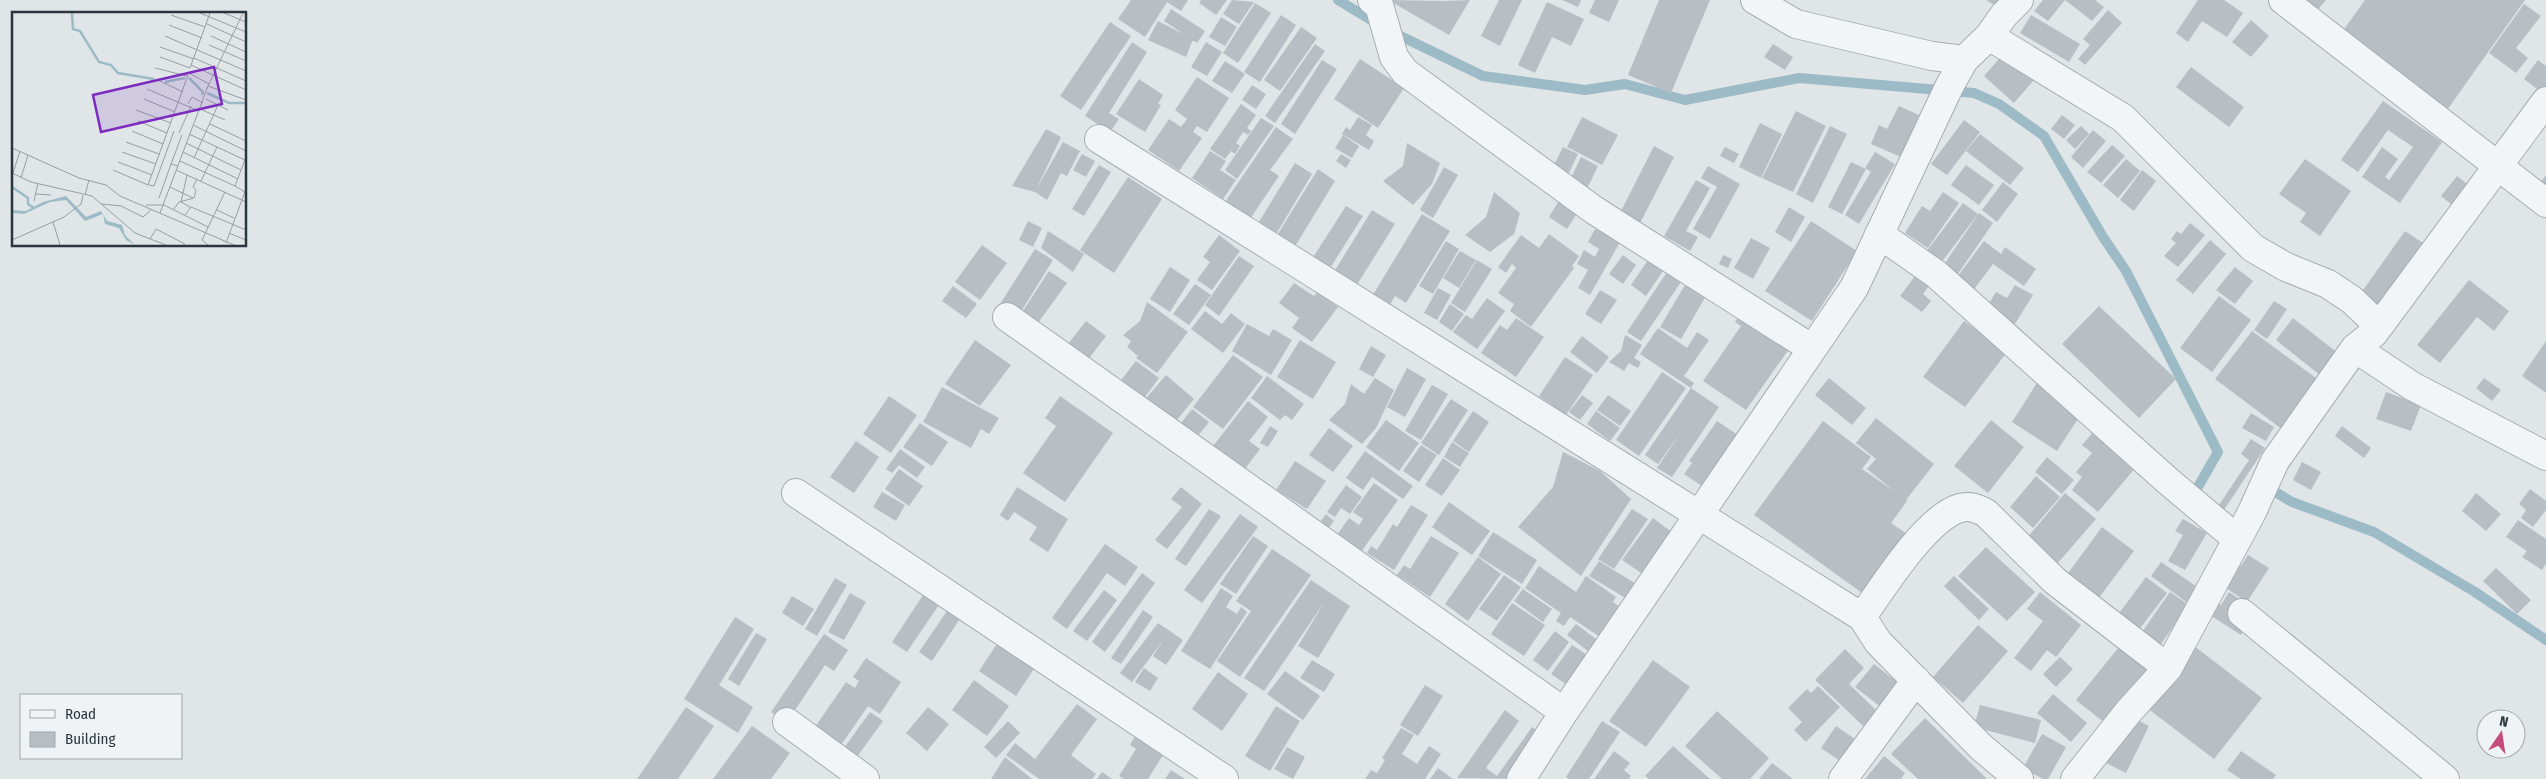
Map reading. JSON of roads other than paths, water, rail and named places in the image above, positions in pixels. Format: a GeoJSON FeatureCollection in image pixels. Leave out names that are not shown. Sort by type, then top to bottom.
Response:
{"type":"FeatureCollection","features":[{"type":"Feature","properties":{"kind":"street"},"geometry":{"type":"LineString","coordinates":[[1756,0],[1796,24],[1932,56],[1964,60]]}},
{"type":"Feature","properties":{"kind":"street"},"geometry":{"type":"LineString","coordinates":[[1521,779],[1564,712],[1700,515],[1811,348],[1854,288],[1964,60],[1989,36],[2004,15],[2019,0]]}},
{"type":"Feature","properties":{"kind":"street"},"geometry":{"type":"LineString","coordinates":[[2284,0],[2546,203]]}},
{"type":"Feature","properties":{"kind":"street"},"geometry":{"type":"LineString","coordinates":[[1375,2],[1394,57],[1406,72],[1594,210],[1811,348]]}},
{"type":"Feature","properties":{"kind":"street"},"geometry":{"type":"LineString","coordinates":[[1989,36],[2123,118],[2253,248],[2286,267],[2336,290],[2352,300],[2379,326]]}},
{"type":"Feature","properties":{"kind":"street"},"geometry":{"type":"LineString","coordinates":[[2075,779],[2129,711],[2168,668],[2252,512],[2275,461],[2354,348],[2374,333],[2546,101]]}},
{"type":"Feature","properties":{"kind":"street"},"geometry":{"type":"LineString","coordinates":[[1099,138],[1862,616],[1878,642],[1981,747],[2019,779]]}},
{"type":"Feature","properties":{"kind":"street"},"geometry":{"type":"LineString","coordinates":[[1879,234],[1936,274],[2168,481],[2238,539]]}},
{"type":"Feature","properties":{"kind":"street"},"geometry":{"type":"LineString","coordinates":[[1007,317],[1564,712]]}},
{"type":"Feature","properties":{"kind":"street"},"geometry":{"type":"LineString","coordinates":[[2354,348],[2412,386],[2546,456]]}},
{"type":"Feature","properties":{"kind":"street"},"geometry":{"type":"LineString","coordinates":[[796,493],[1224,779]]}},
{"type":"Feature","properties":{"kind":"street"},"geometry":{"type":"LineString","coordinates":[[1862,616],[1915,544],[1940,520],[1960,508],[1974,507],[1986,513],[2055,581],[2168,668]]}},
{"type":"Feature","properties":{"kind":"street"},"geometry":{"type":"LineString","coordinates":[[2242,613],[2445,779]]}},
{"type":"Feature","properties":{"kind":"street"},"geometry":{"type":"LineString","coordinates":[[1843,779],[1916,680]]}},
{"type":"Feature","properties":{"kind":"street"},"geometry":{"type":"LineString","coordinates":[[787,722],[865,779]]}},
{"type":"Feature","properties":{"kind":"waterway"},"geometry":{"type":"LineString","coordinates":[[1338,0],[1386,29],[1483,76],[1585,90],[1625,84],[1685,100],[1799,78],[1974,93],[1999,104],[2044,136],[2103,237],[2126,271],[2218,452],[2191,499]]}},
{"type":"Feature","properties":{"kind":"waterway"},"geometry":{"type":"LineString","coordinates":[[2265,486],[2292,502],[2374,532],[2475,592],[2546,640]]}}]}
